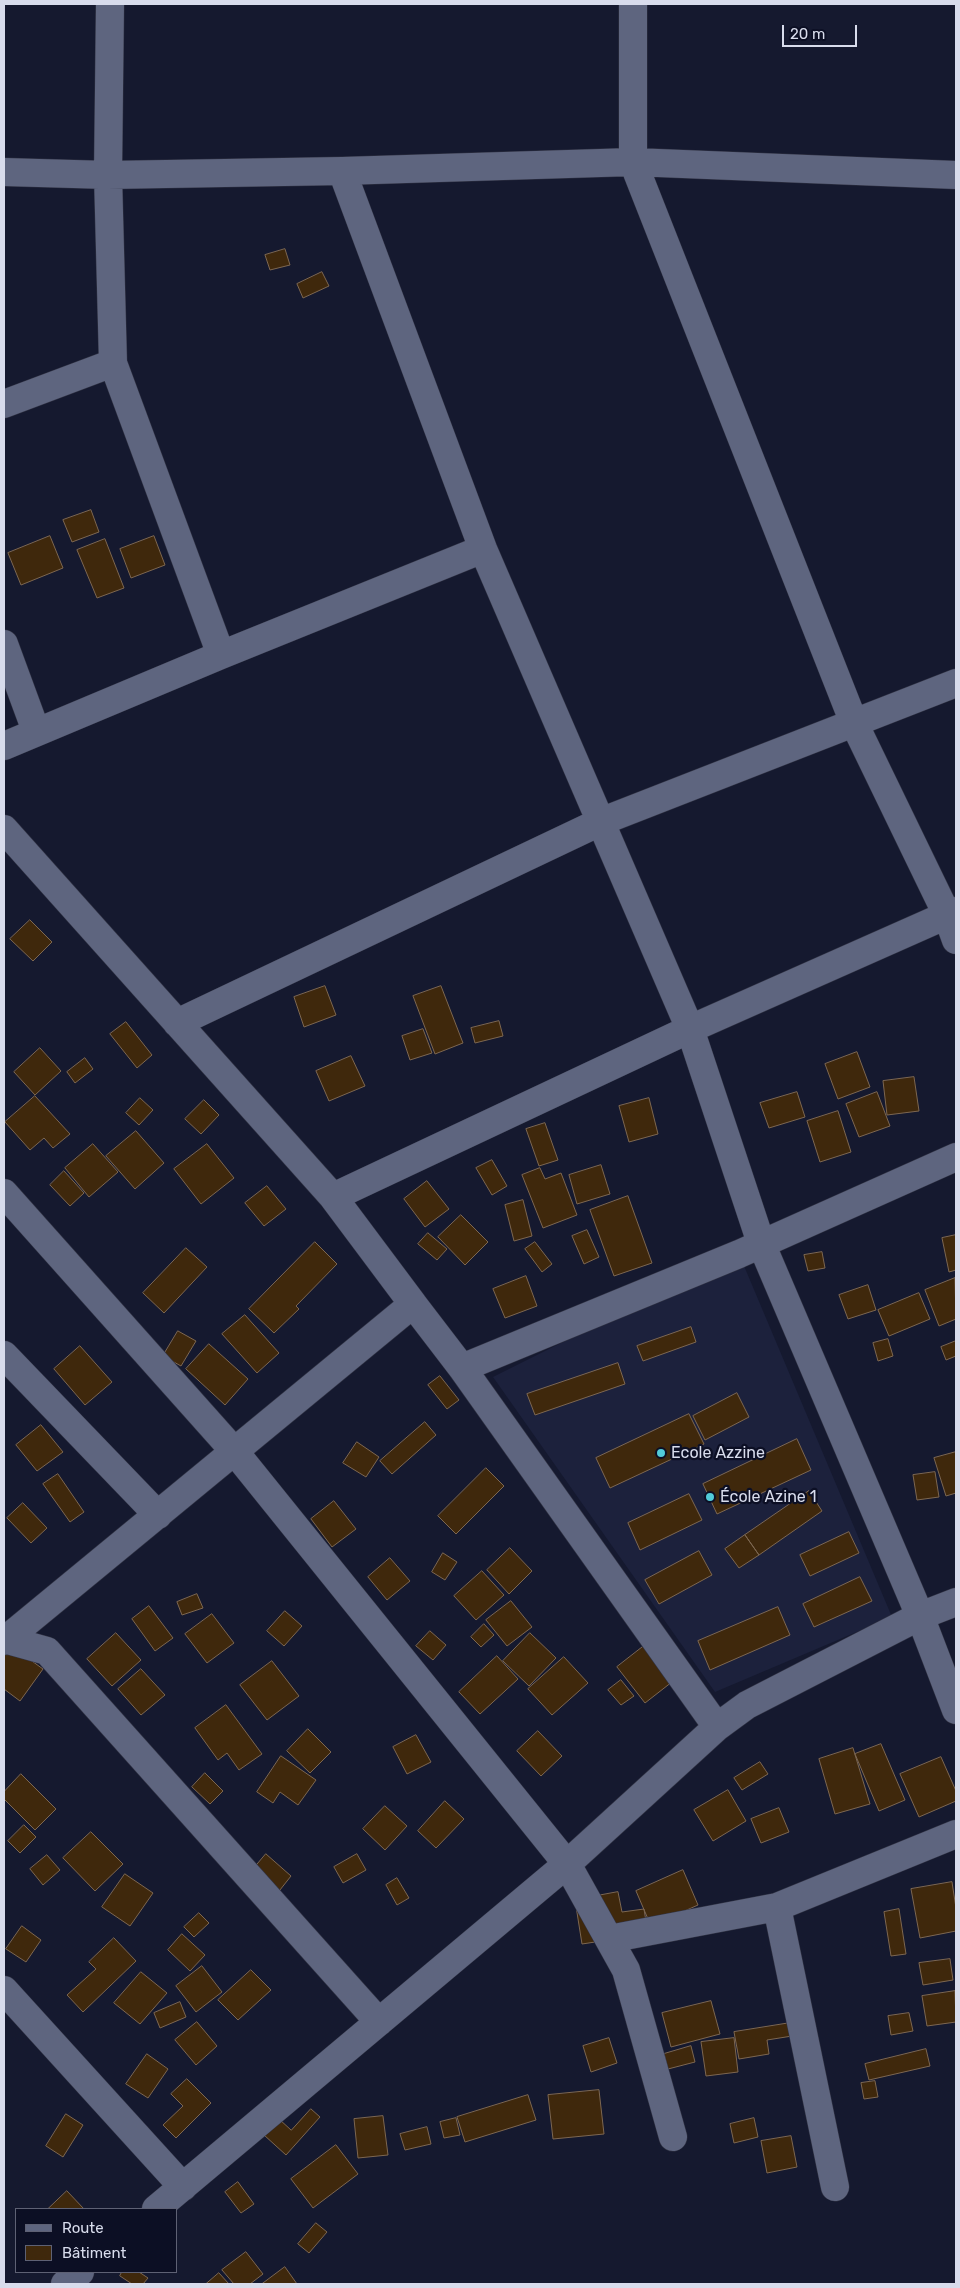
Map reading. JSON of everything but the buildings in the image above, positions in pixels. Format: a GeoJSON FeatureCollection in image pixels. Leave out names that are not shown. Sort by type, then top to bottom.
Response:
{"type":"FeatureCollection","features":[{"type":"Feature","properties":{"kind":"street"},"geometry":{"type":"LineString","coordinates":[[110,4],[108,176],[113,363],[221,655]]}},
{"type":"Feature","properties":{"kind":"street"},"geometry":{"type":"LineString","coordinates":[[632,4],[633,162],[854,723],[951,913],[956,940]]}},
{"type":"Feature","properties":{"kind":"street"},"geometry":{"type":"LineString","coordinates":[[4,172],[108,176],[633,162],[956,175]]}},
{"type":"Feature","properties":{"kind":"street"},"geometry":{"type":"LineString","coordinates":[[342,171],[483,549],[690,1029],[761,1243],[920,1616],[956,1710]]}},
{"type":"Feature","properties":{"kind":"street"},"geometry":{"type":"LineString","coordinates":[[4,404],[113,363]]}},
{"type":"Feature","properties":{"kind":"street"},"geometry":{"type":"LineString","coordinates":[[4,746],[36,731],[483,549]]}},
{"type":"Feature","properties":{"kind":"street"},"geometry":{"type":"LineString","coordinates":[[4,644],[36,731]]}},
{"type":"Feature","properties":{"kind":"street"},"geometry":{"type":"LineString","coordinates":[[177,1023],[600,822],[956,683]]}},
{"type":"Feature","properties":{"kind":"street"},"geometry":{"type":"LineString","coordinates":[[4,829],[333,1197],[462,1368],[717,1727]]}},
{"type":"Feature","properties":{"kind":"street"},"geometry":{"type":"LineString","coordinates":[[333,1197],[690,1029],[951,913]]}},
{"type":"Feature","properties":{"kind":"street"},"geometry":{"type":"LineString","coordinates":[[462,1368],[740,1254],[956,1156]]}},
{"type":"Feature","properties":{"kind":"street"},"geometry":{"type":"LineString","coordinates":[[4,1193],[235,1452],[567,1864],[626,1970],[673,2136]]}},
{"type":"Feature","properties":{"kind":"street"},"geometry":{"type":"LineString","coordinates":[[5,1640],[414,1304]]}},
{"type":"Feature","properties":{"kind":"street"},"geometry":{"type":"LineString","coordinates":[[4,1355],[158,1515]]}},
{"type":"Feature","properties":{"kind":"street"},"geometry":{"type":"LineString","coordinates":[[157,2208],[567,1864],[717,1727],[747,1705],[920,1616],[956,1602]]}},
{"type":"Feature","properties":{"kind":"street"},"geometry":{"type":"LineString","coordinates":[[5,1640],[47,1651],[379,2022]]}},
{"type":"Feature","properties":{"kind":"street"},"geometry":{"type":"LineString","coordinates":[[609,1940],[777,1907],[956,1834]]}},
{"type":"Feature","properties":{"kind":"street"},"geometry":{"type":"LineString","coordinates":[[777,1907],[835,2187]]}},
{"type":"Feature","properties":{"kind":"street"},"geometry":{"type":"LineString","coordinates":[[4,1990],[183,2187]]}},
{"type":"Feature","properties":{"kind":"street"},"geometry":{"type":"LineString","coordinates":[[65,2284],[79,2273]]}},
{"type":"Feature","properties":{"kind":"shaded area","name":"École Azine 1"},"geometry":{"type":"Polygon","coordinates":[[[739,1254],[892,1617],[715,1692],[493,1377],[739,1254]]]}},
{"type":"Feature","properties":{"kind":"place","name":"Ecole Azzine"},"geometry":{"type":"Point","coordinates":[661,1453]}},
{"type":"Feature","properties":{"kind":"place","name":"École Azine 1"},"geometry":{"type":"Point","coordinates":[710,1497]}}]}
